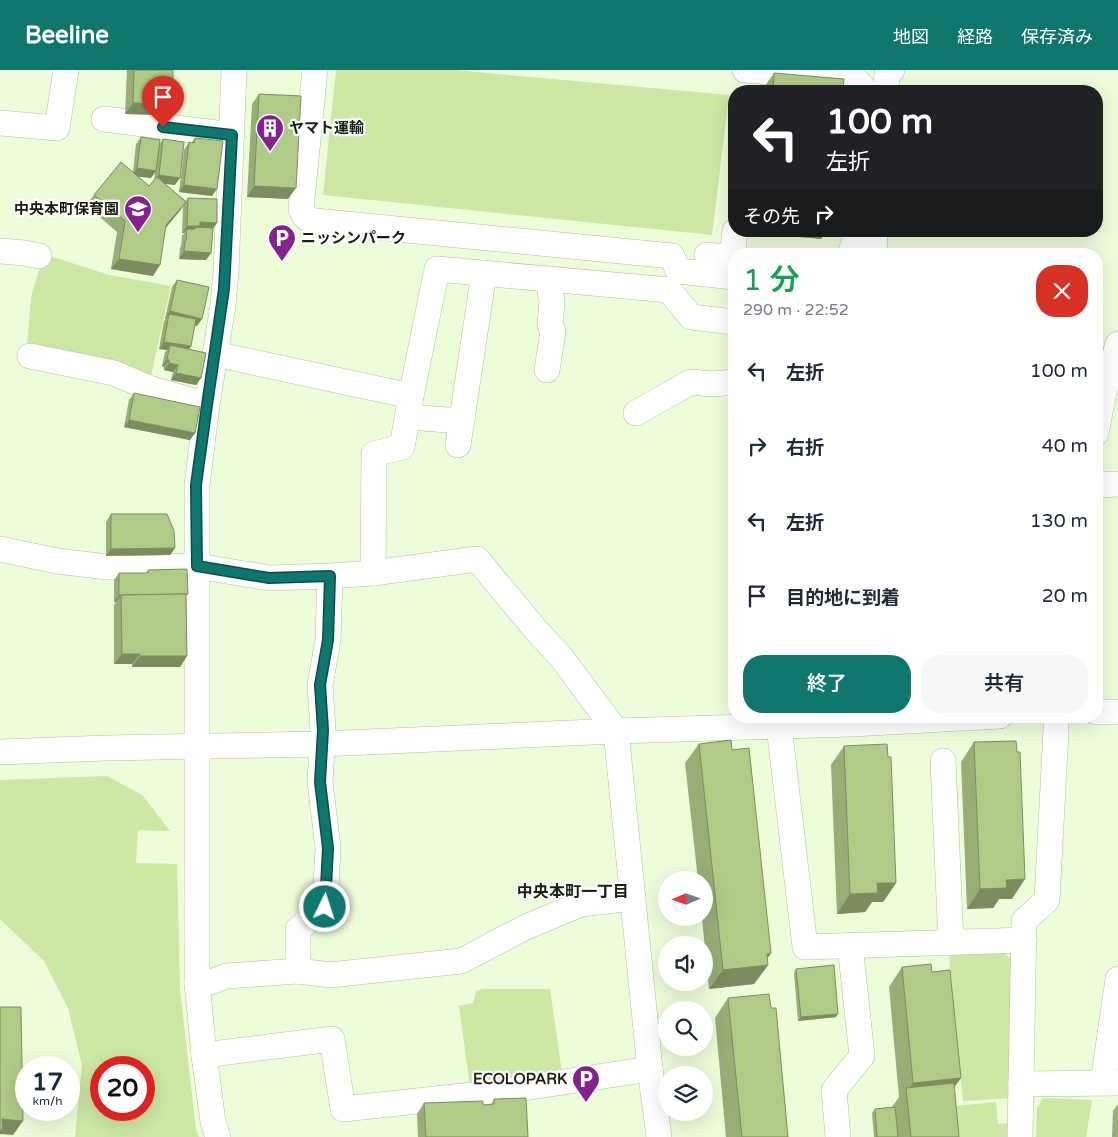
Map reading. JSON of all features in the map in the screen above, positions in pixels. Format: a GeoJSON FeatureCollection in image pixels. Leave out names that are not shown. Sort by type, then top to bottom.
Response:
{"type":"FeatureCollection","features":[{"type":"Feature","properties":{"kind":"street"},"geometry":{"type":"LineString","coordinates":[[0,123],[57,128],[66,70]]}},
{"type":"Feature","properties":{"kind":"street"},"geometry":{"type":"LineString","coordinates":[[218,1137],[204,1055],[197,983],[196,485],[223,305],[234,70]]}},
{"type":"Feature","properties":{"kind":"street"},"geometry":{"type":"LineString","coordinates":[[314,70],[301,209],[307,219],[672,256],[678,271],[728,265]]}},
{"type":"Feature","properties":{"kind":"street"},"geometry":{"type":"LineString","coordinates":[[745,70],[855,79],[860,85]]}},
{"type":"Feature","properties":{"kind":"street"},"geometry":{"type":"LineString","coordinates":[[749,85],[750,70]]}},
{"type":"Feature","properties":{"kind":"street"},"geometry":{"type":"LineString","coordinates":[[887,85],[888,73],[892,70]]}},
{"type":"Feature","properties":{"kind":"street"},"geometry":{"type":"LineString","coordinates":[[104,119],[232,135]]}},
{"type":"Feature","properties":{"kind":"street"},"geometry":{"type":"LineString","coordinates":[[0,251],[25,252],[39,256]]}},
{"type":"Feature","properties":{"kind":"street"},"geometry":{"type":"LineString","coordinates":[[707,255],[728,262]]}},
{"type":"Feature","properties":{"kind":"street"},"geometry":{"type":"LineString","coordinates":[[373,573],[374,454],[402,447],[437,269],[669,290],[690,317],[728,321]]}},
{"type":"Feature","properties":{"kind":"street"},"geometry":{"type":"LineString","coordinates":[[215,354],[410,406],[460,433],[484,273]]}},
{"type":"Feature","properties":{"kind":"street"},"geometry":{"type":"LineString","coordinates":[[548,370],[553,331],[550,325],[552,301],[550,279]]}},
{"type":"Feature","properties":{"kind":"street"},"geometry":{"type":"LineString","coordinates":[[1103,383],[1118,344]]}},
{"type":"Feature","properties":{"kind":"street"},"geometry":{"type":"LineString","coordinates":[[30,356],[114,373],[149,388],[207,405]]}},
{"type":"Feature","properties":{"kind":"street"},"geometry":{"type":"LineString","coordinates":[[636,414],[691,382],[712,384],[728,383]]}},
{"type":"Feature","properties":{"kind":"street"},"geometry":{"type":"LineString","coordinates":[[1103,485],[1118,484]]}},
{"type":"Feature","properties":{"kind":"street"},"geometry":{"type":"LineString","coordinates":[[0,549],[57,561],[107,567],[197,566],[269,578],[373,573],[477,559],[561,657],[616,731],[650,1069],[659,1137]]}},
{"type":"Feature","properties":{"kind":"street"},"geometry":{"type":"LineString","coordinates":[[298,971],[298,929],[325,907],[328,848],[320,782],[323,730],[320,685],[328,640],[330,576]]}},
{"type":"Feature","properties":{"kind":"street"},"geometry":{"type":"LineString","coordinates":[[1103,712],[1118,712]]}},
{"type":"Feature","properties":{"kind":"street"},"geometry":{"type":"LineString","coordinates":[[0,752],[321,744],[771,723],[870,723]]}},
{"type":"Feature","properties":{"kind":"street"},"geometry":{"type":"LineString","coordinates":[[771,723],[805,947],[1024,940]]}},
{"type":"Feature","properties":{"kind":"street"},"geometry":{"type":"LineString","coordinates":[[1020,1137],[1024,921],[1047,900],[1056,723]]}},
{"type":"Feature","properties":{"kind":"street"},"geometry":{"type":"LineString","coordinates":[[943,761],[951,942]]}},
{"type":"Feature","properties":{"kind":"street"},"geometry":{"type":"LineString","coordinates":[[197,983],[211,982],[226,976],[298,971],[330,975],[461,961],[526,927],[581,904],[633,898]]}},
{"type":"Feature","properties":{"kind":"street"},"geometry":{"type":"LineString","coordinates":[[838,1137],[834,1090],[862,1056],[850,945]]}},
{"type":"Feature","properties":{"kind":"street"},"geometry":{"type":"LineString","coordinates":[[1021,1084],[1110,1083],[1118,979]]}},
{"type":"Feature","properties":{"kind":"street"},"geometry":{"type":"LineString","coordinates":[[204,1055],[332,1039],[343,1109],[491,1093],[650,1069]]}},
{"type":"Feature","properties":{"kind":"green space"},"geometry":{"type":"Polygon","coordinates":[[[336,70],[454,70],[728,95],[712,235],[323,195],[336,70]]]}},
{"type":"Feature","properties":{"kind":"green space"},"geometry":{"type":"Polygon","coordinates":[[[44,254],[109,275],[171,286],[150,380],[27,349],[31,297],[44,254]]]}},
{"type":"Feature","properties":{"kind":"green space"},"geometry":{"type":"Polygon","coordinates":[[[107,776],[142,795],[170,831],[138,830],[136,863],[177,864],[180,989],[196,1129],[199,1137],[75,1137],[77,1121],[80,1121],[82,1065],[68,1008],[44,961],[0,919],[0,780],[107,776]]]}},
{"type":"Feature","properties":{"kind":"green space"},"geometry":{"type":"Polygon","coordinates":[[[1002,951],[1012,960],[1012,1098],[963,1101],[949,954],[1002,951]]]}},
{"type":"Feature","properties":{"kind":"green space"},"geometry":{"type":"Polygon","coordinates":[[[483,989],[550,989],[562,1073],[470,1086],[459,1006],[473,1003],[476,991],[483,989]]]}},
{"type":"Feature","properties":{"kind":"green space"},"geometry":{"type":"Polygon","coordinates":[[[1043,1098],[1092,1100],[1086,1137],[1036,1137],[1037,1108],[1043,1098]]]}},
{"type":"Feature","properties":{"kind":"green space"},"geometry":{"type":"Polygon","coordinates":[[[996,1102],[998,1124],[1010,1123],[1010,1137],[949,1137],[946,1107],[996,1102]]]}},
{"type":"Feature","properties":{"kind":"building"},"geometry":{"type":"Polygon","coordinates":[[[134,70],[173,70],[172,104],[133,103],[134,70]]]}},
{"type":"Feature","properties":{"kind":"building"},"geometry":{"type":"Polygon","coordinates":[[[774,73],[844,79],[844,85],[773,85],[774,73]]]}},
{"type":"Feature","properties":{"kind":"building","name":"ヤマト運輸"},"geometry":{"type":"Polygon","coordinates":[[[259,94],[301,96],[296,188],[254,186],[259,94]]]}},
{"type":"Feature","properties":{"kind":"building"},"geometry":{"type":"Polygon","coordinates":[[[141,137],[160,140],[156,171],[137,168],[141,137]]]}},
{"type":"Feature","properties":{"kind":"building"},"geometry":{"type":"Polygon","coordinates":[[[195,138],[223,141],[217,189],[184,185],[189,142],[194,143],[195,138]]]}},
{"type":"Feature","properties":{"kind":"building"},"geometry":{"type":"Polygon","coordinates":[[[163,139],[184,142],[180,178],[159,175],[163,139]]]}},
{"type":"Feature","properties":{"kind":"building"},"geometry":{"type":"Polygon","coordinates":[[[121,162],[149,186],[157,177],[186,202],[166,225],[160,265],[119,259],[125,221],[94,195],[121,162]]]}},
{"type":"Feature","properties":{"kind":"building"},"geometry":{"type":"Polygon","coordinates":[[[188,198],[217,199],[217,223],[200,222],[200,226],[187,226],[188,198]]]}},
{"type":"Feature","properties":{"kind":"building"},"geometry":{"type":"Polygon","coordinates":[[[195,227],[213,228],[211,253],[184,251],[187,229],[195,229],[195,227]]]}},
{"type":"Feature","properties":{"kind":"building"},"geometry":{"type":"Polygon","coordinates":[[[177,280],[209,287],[202,319],[170,311],[177,280]]]}},
{"type":"Feature","properties":{"kind":"building"},"geometry":{"type":"Polygon","coordinates":[[[169,314],[196,319],[191,346],[164,342],[169,314]]]}},
{"type":"Feature","properties":{"kind":"building"},"geometry":{"type":"Polygon","coordinates":[[[170,345],[206,353],[201,378],[176,373],[178,365],[169,363],[167,359],[170,345]]]}},
{"type":"Feature","properties":{"kind":"building"},"geometry":{"type":"Polygon","coordinates":[[[134,393],[200,407],[195,433],[129,420],[134,393]]]}},
{"type":"Feature","properties":{"kind":"building"},"geometry":{"type":"Polygon","coordinates":[[[111,514],[167,514],[174,531],[175,548],[111,549],[111,514]]]}},
{"type":"Feature","properties":{"kind":"building"},"geometry":{"type":"Polygon","coordinates":[[[187,569],[188,594],[119,595],[119,573],[148,573],[148,570],[187,569]]]}},
{"type":"Feature","properties":{"kind":"building"},"geometry":{"type":"Polygon","coordinates":[[[186,594],[187,656],[122,654],[121,595],[186,594]]]}},
{"type":"Feature","properties":{"kind":"building"},"geometry":{"type":"Polygon","coordinates":[[[731,740],[732,750],[749,748],[771,953],[767,954],[768,965],[723,970],[699,744],[731,740]]]}},
{"type":"Feature","properties":{"kind":"building"},"geometry":{"type":"Polygon","coordinates":[[[1016,741],[1017,752],[1020,752],[1025,879],[1006,880],[1007,888],[980,889],[974,742],[1016,741]]]}},
{"type":"Feature","properties":{"kind":"building"},"geometry":{"type":"Polygon","coordinates":[[[887,744],[888,757],[891,757],[896,883],[877,883],[878,893],[850,894],[844,746],[887,744]]]}},
{"type":"Feature","properties":{"kind":"building"},"geometry":{"type":"Polygon","coordinates":[[[931,964],[932,972],[950,970],[961,1078],[913,1083],[902,967],[931,964]]]}},
{"type":"Feature","properties":{"kind":"building"},"geometry":{"type":"Polygon","coordinates":[[[834,965],[838,1014],[801,1017],[796,969],[834,965]]]}},
{"type":"Feature","properties":{"kind":"building"},"geometry":{"type":"Polygon","coordinates":[[[769,994],[771,1008],[776,1008],[788,1137],[742,1137],[728,998],[769,994]]]}},
{"type":"Feature","properties":{"kind":"building"},"geometry":{"type":"Polygon","coordinates":[[[0,1007],[21,1007],[22,1056],[15,1056],[15,1120],[2,1119],[3,1130],[0,1130],[0,1007]]]}},
{"type":"Feature","properties":{"kind":"building"},"geometry":{"type":"Polygon","coordinates":[[[954,1083],[959,1137],[911,1137],[906,1088],[954,1083]]]}},
{"type":"Feature","properties":{"kind":"building"},"geometry":{"type":"Polygon","coordinates":[[[526,1098],[528,1137],[426,1137],[424,1103],[483,1101],[483,1105],[494,1104],[494,1099],[526,1098]]]}},
{"type":"Feature","properties":{"kind":"building"},"geometry":{"type":"Polygon","coordinates":[[[895,1107],[898,1137],[877,1137],[875,1109],[895,1107]]]}},
{"type":"Feature","properties":{"kind":"place","name":"ヤマト運輸"},"geometry":{"type":"Point","coordinates":[270,152]}},
{"type":"Feature","properties":{"kind":"place","name":"中央本町保育園"},"geometry":{"type":"Point","coordinates":[138,233]}},
{"type":"Feature","properties":{"kind":"place","name":"ニッシンパーク"},"geometry":{"type":"Point","coordinates":[282,262]}},
{"type":"Feature","properties":{"kind":"place","name":"ECOLOPARK"},"geometry":{"type":"Point","coordinates":[586,1103]}},
{"type":"Feature","properties":{"kind":"district","name":"中央本町一丁目"},"geometry":{"type":"Point","coordinates":[573,891]}},
{"type":"Feature","properties":{"kind":"route"},"geometry":{"type":"LineString","coordinates":[[163,127],[232,135],[223,305],[196,485],[197,566],[269,578],[330,576],[328,640],[320,685],[323,730],[320,782],[328,848],[325,907]]}}]}
